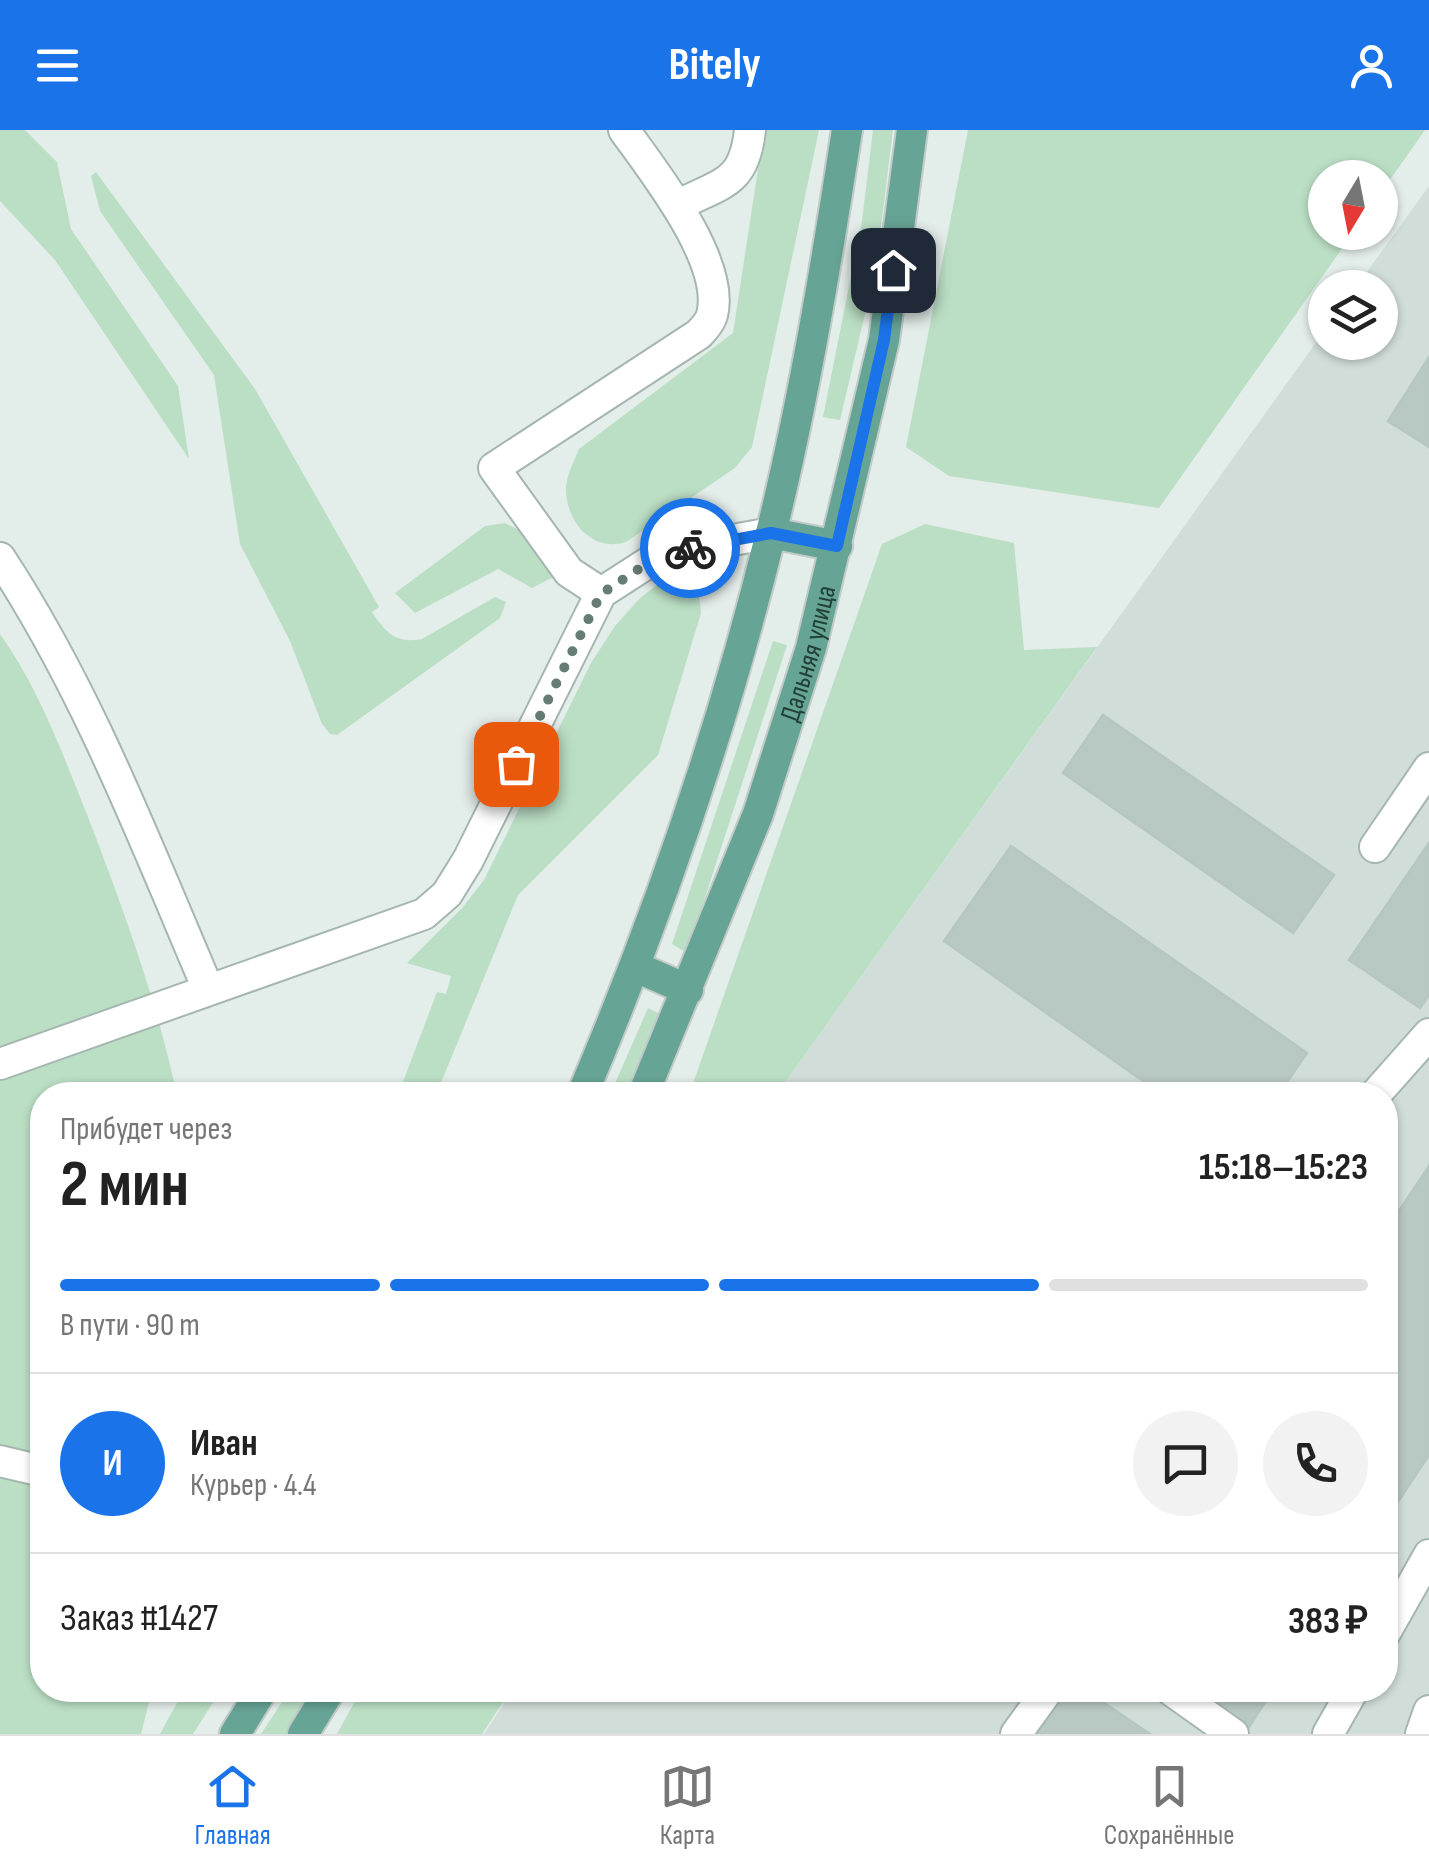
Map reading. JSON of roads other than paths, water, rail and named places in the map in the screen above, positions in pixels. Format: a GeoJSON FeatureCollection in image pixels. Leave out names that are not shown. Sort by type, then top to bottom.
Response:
{"type":"FeatureCollection","features":[{"type":"Feature","properties":{"kind":"main road"},"geometry":{"type":"LineString","coordinates":[[587,1082],[636,967],[736,663],[771,533],[816,328],[847,130]]}},
{"type":"Feature","properties":{"kind":"main road","name":"Дальняя улица"},"geometry":{"type":"LineString","coordinates":[[648,1082],[758,814],[810,648],[884,340],[912,130]]}},
{"type":"Feature","properties":{"kind":"main road"},"geometry":{"type":"LineString","coordinates":[[771,533],[837,546]]}},
{"type":"Feature","properties":{"kind":"main road"},"geometry":{"type":"LineString","coordinates":[[636,967],[688,990]]}},
{"type":"Feature","properties":{"kind":"main road"},"geometry":{"type":"LineString","coordinates":[[234,1734],[254,1702]]}},
{"type":"Feature","properties":{"kind":"main road"},"geometry":{"type":"LineString","coordinates":[[303,1734],[323,1702]]}},
{"type":"Feature","properties":{"kind":"lane"},"geometry":{"type":"LineString","coordinates":[[601,594],[569,572],[494,468],[699,334],[712,320],[714,297],[699,243],[624,130]]}},
{"type":"Feature","properties":{"kind":"lane"},"geometry":{"type":"LineString","coordinates":[[677,206],[739,172],[747,158],[750,130]]}},
{"type":"Feature","properties":{"kind":"lane"},"geometry":{"type":"LineString","coordinates":[[0,1064],[424,914],[447,894],[468,860],[601,594],[663,553],[771,533]]}},
{"type":"Feature","properties":{"kind":"lane"},"geometry":{"type":"LineString","coordinates":[[0,558],[39,617],[96,726],[208,989]]}},
{"type":"Feature","properties":{"kind":"lane"},"geometry":{"type":"LineString","coordinates":[[1375,847],[1429,768]]}},
{"type":"Feature","properties":{"kind":"lane"},"geometry":{"type":"LineString","coordinates":[[1387,1082],[1429,1034]]}},
{"type":"Feature","properties":{"kind":"lane"},"geometry":{"type":"LineString","coordinates":[[0,1461],[30,1468]]}},
{"type":"Feature","properties":{"kind":"lane"},"geometry":{"type":"LineString","coordinates":[[1398,1610],[1429,1554]]}},
{"type":"Feature","properties":{"kind":"lane"},"geometry":{"type":"LineString","coordinates":[[1016,1734],[1039,1702]]}},
{"type":"Feature","properties":{"kind":"lane"},"geometry":{"type":"LineString","coordinates":[[1188,1702],[1233,1734]]}},
{"type":"Feature","properties":{"kind":"lane"},"geometry":{"type":"LineString","coordinates":[[1328,1734],[1346,1702]]}},
{"type":"Feature","properties":{"kind":"lane"},"geometry":{"type":"LineString","coordinates":[[1421,1734],[1429,1711]]}}]}
